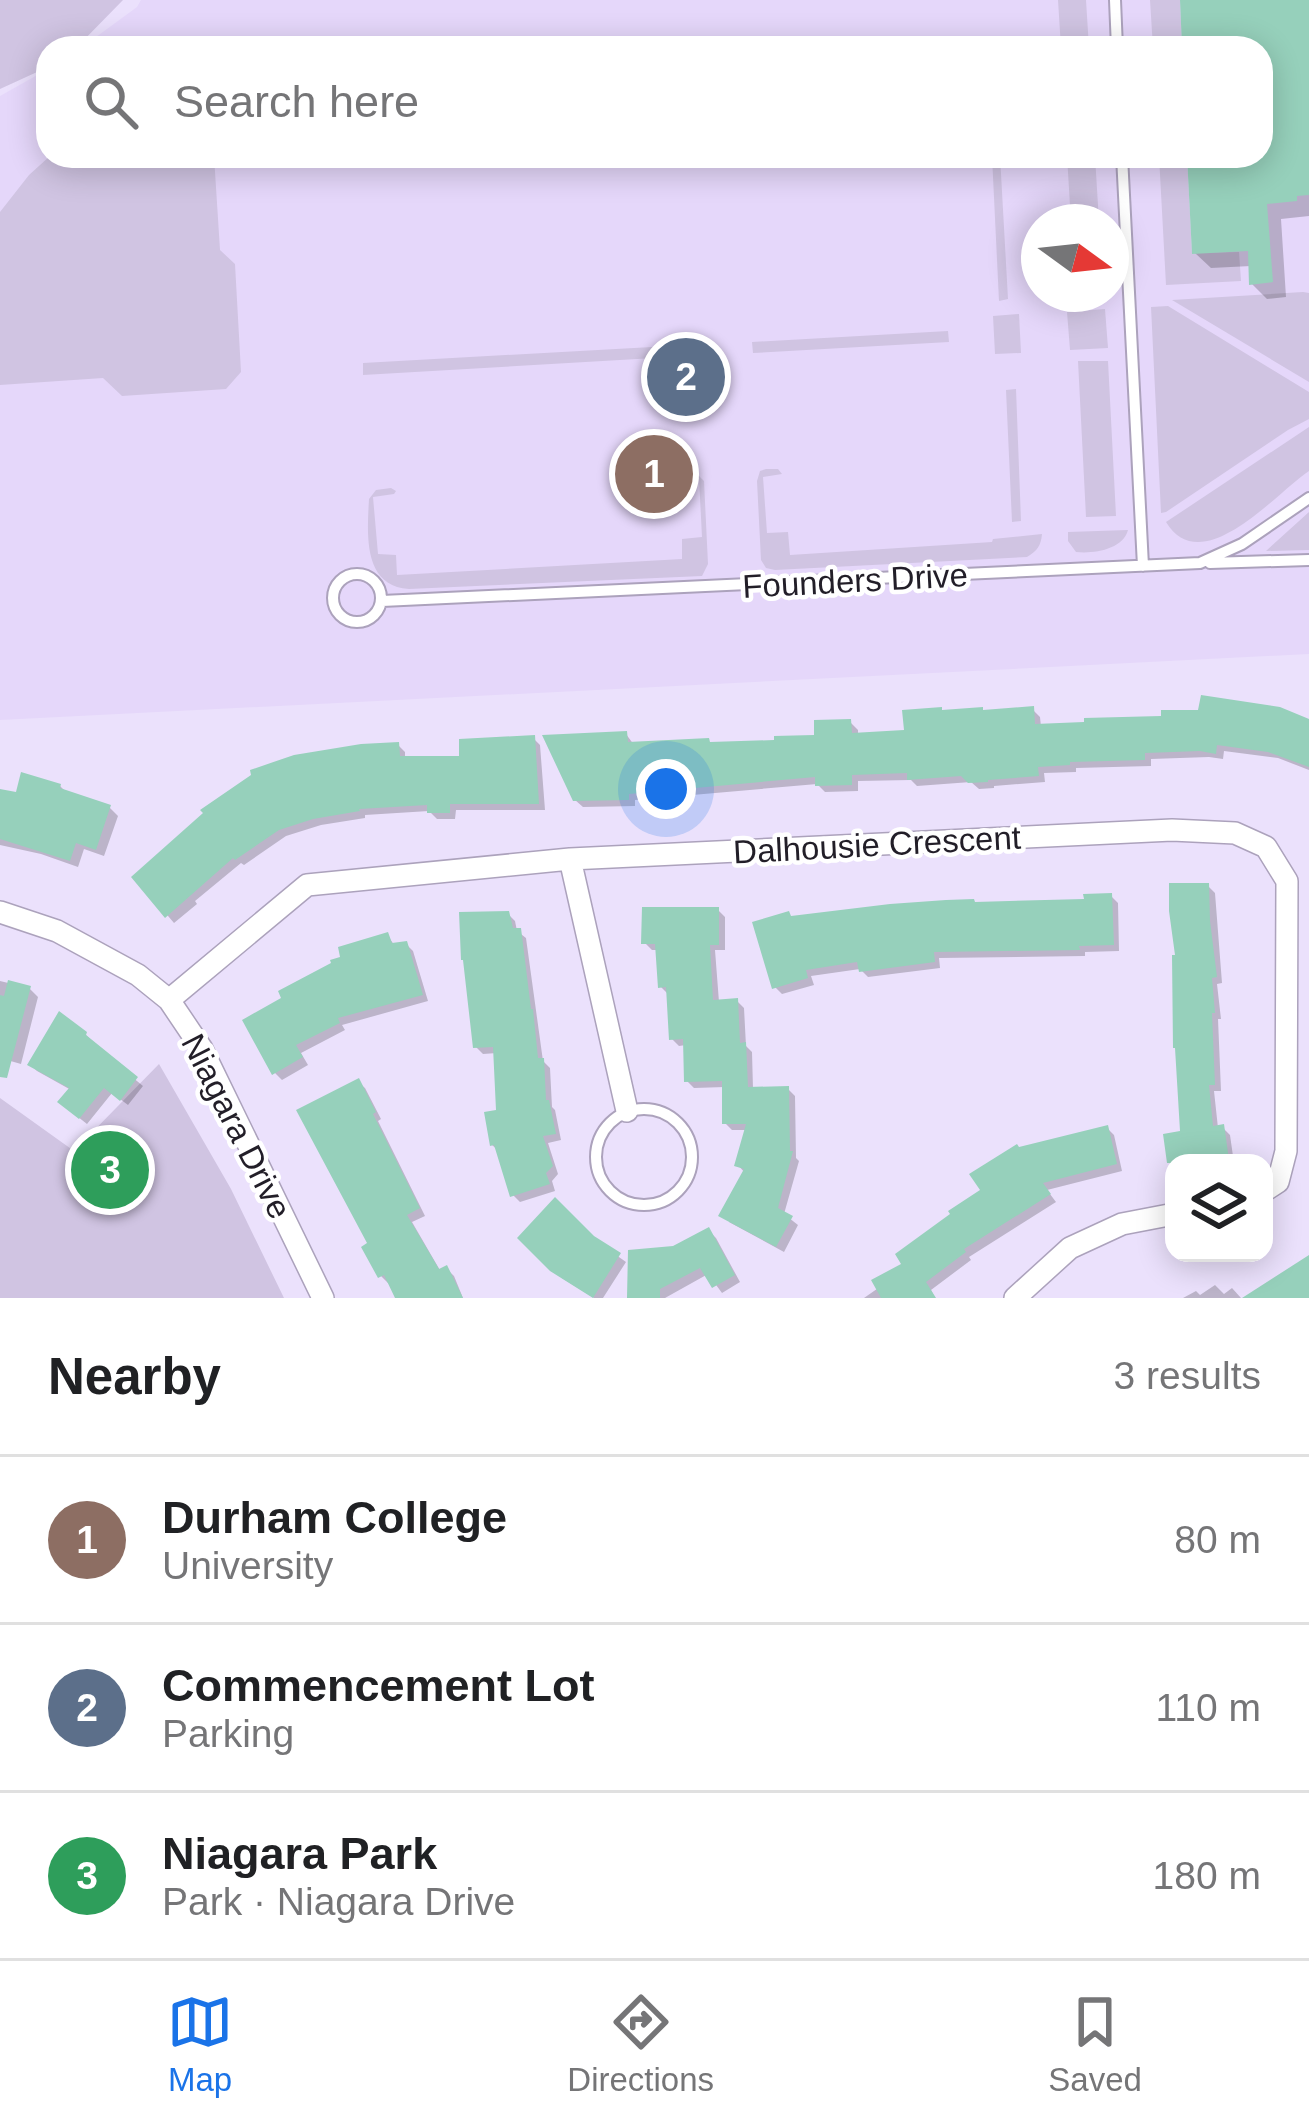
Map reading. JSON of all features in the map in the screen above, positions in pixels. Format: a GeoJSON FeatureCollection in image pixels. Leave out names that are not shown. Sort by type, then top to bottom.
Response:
{"type":"FeatureCollection","features":[{"type":"Feature","properties":{"kind":"street","name":"Dalhousie Crescent"},"geometry":{"type":"LineString","coordinates":[[169,1000],[307,885],[570,859],[1172,830],[1235,833],[1266,847],[1287,881],[1286,1151],[1273,1185]]}},
{"type":"Feature","properties":{"kind":"street"},"geometry":{"type":"LineString","coordinates":[[570,859],[627,1112]]}},
{"type":"Feature","properties":{"kind":"street","name":"Niagara Drive"},"geometry":{"type":"LineString","coordinates":[[0,912],[57,931],[138,975],[169,1000],[202,1049],[322,1298]]}},
{"type":"Feature","properties":{"kind":"street"},"geometry":{"type":"LineString","coordinates":[[1015,1298],[1070,1248],[1122,1224],[1165,1216]]}},
{"type":"Feature","properties":{"kind":"lane"},"geometry":{"type":"LineString","coordinates":[[1115,0],[1116,36]]}},
{"type":"Feature","properties":{"kind":"lane"},"geometry":{"type":"LineString","coordinates":[[1123,168],[1143,566]]}},
{"type":"Feature","properties":{"kind":"lane","name":"Founders Drive"},"geometry":{"type":"LineString","coordinates":[[382,601],[1200,563],[1242,544],[1309,498]]}},
{"type":"Feature","properties":{"kind":"lane"},"geometry":{"type":"LineString","coordinates":[[1200,563],[1309,560]]}},
{"type":"Feature","properties":{"kind":"lane","name":"Founders Drive"},"geometry":{"type":"LineString","coordinates":[[359,574],[375,582],[382,601],[370,618],[351,621],[341,615],[334,593],[346,576],[359,574]]}},
{"type":"Feature","properties":{"kind":"lane"},"geometry":{"type":"LineString","coordinates":[[658,1111],[683,1128],[690,1142],[690,1173],[683,1187],[657,1204],[624,1202],[601,1180],[596,1148],[603,1132],[627,1112],[658,1111]]}},
{"type":"Feature","properties":{"kind":"shaded area"},"geometry":{"type":"Polygon","coordinates":[[[0,0],[123,0],[88,36],[36,36],[36,72],[0,89],[0,0]]]}},
{"type":"Feature","properties":{"kind":"shaded area"},"geometry":{"type":"Polygon","coordinates":[[[141,0],[1309,0],[1309,654],[0,720],[0,96],[36,76],[36,168],[1273,168],[1273,36],[97,36],[141,0]]]}},
{"type":"Feature","properties":{"kind":"shaded area"},"geometry":{"type":"Polygon","coordinates":[[[1058,0],[1086,0],[1088,36],[1060,36],[1058,0]]]}},
{"type":"Feature","properties":{"kind":"shaded area"},"geometry":{"type":"Polygon","coordinates":[[[1150,0],[1180,0],[1182,36],[1152,36],[1150,0]]]}},
{"type":"Feature","properties":{"kind":"shaded area"},"geometry":{"type":"Polygon","coordinates":[[[37,168],[215,168],[220,250],[235,264],[241,372],[226,389],[122,396],[103,378],[0,385],[0,212],[37,168]]]}},
{"type":"Feature","properties":{"kind":"shaded area"},"geometry":{"type":"Polygon","coordinates":[[[993,168],[1001,168],[1008,299],[999,301],[993,168]]]}},
{"type":"Feature","properties":{"kind":"shaded area"},"geometry":{"type":"Polygon","coordinates":[[[1068,168],[1096,168],[1098,204],[1070,204],[1068,168]]]}},
{"type":"Feature","properties":{"kind":"shaded area"},"geometry":{"type":"Polygon","coordinates":[[[1160,168],[1188,168],[1192,253],[1239,252],[1241,281],[1166,285],[1160,168]]]}},
{"type":"Feature","properties":{"kind":"shaded area"},"geometry":{"type":"Polygon","coordinates":[[[1309,293],[1309,382],[1172,300],[1309,293]]]}},
{"type":"Feature","properties":{"kind":"shaded area"},"geometry":{"type":"Polygon","coordinates":[[[1168,306],[1309,392],[1309,419],[1161,513],[1151,307],[1168,306]]]}},
{"type":"Feature","properties":{"kind":"shaded area"},"geometry":{"type":"Polygon","coordinates":[[[1067,312],[1105,312],[1108,348],[1070,350],[1067,312]]]}},
{"type":"Feature","properties":{"kind":"shaded area"},"geometry":{"type":"Polygon","coordinates":[[[1019,314],[1021,353],[995,354],[993,316],[1019,314]]]}},
{"type":"Feature","properties":{"kind":"shaded area"},"geometry":{"type":"Polygon","coordinates":[[[948,331],[949,342],[753,353],[752,342],[948,331]]]}},
{"type":"Feature","properties":{"kind":"shaded area"},"geometry":{"type":"Polygon","coordinates":[[[706,344],[706,355],[363,375],[363,363],[706,344]]]}},
{"type":"Feature","properties":{"kind":"shaded area"},"geometry":{"type":"Polygon","coordinates":[[[1078,361],[1108,361],[1116,516],[1086,517],[1078,361]]]}},
{"type":"Feature","properties":{"kind":"shaded area"},"geometry":{"type":"Polygon","coordinates":[[[1016,389],[1021,521],[1012,522],[1006,390],[1016,389]]]}},
{"type":"Feature","properties":{"kind":"shaded area"},"geometry":{"type":"Polygon","coordinates":[[[1309,427],[1309,471],[1239,527],[1199,542],[1181,538],[1166,522],[1309,427]]]}},
{"type":"Feature","properties":{"kind":"shaded area"},"geometry":{"type":"Polygon","coordinates":[[[766,469],[782,474],[763,477],[767,533],[788,532],[790,555],[992,542],[1042,534],[1041,542],[1027,557],[766,568],[761,560],[757,481],[766,469]]]}},
{"type":"Feature","properties":{"kind":"shaded area"},"geometry":{"type":"Polygon","coordinates":[[[697,474],[704,481],[708,564],[702,576],[409,589],[383,579],[371,556],[369,499],[376,490],[391,488],[394,494],[373,497],[378,554],[396,555],[397,575],[682,559],[682,539],[702,537],[699,478],[679,478],[697,474]]]}},
{"type":"Feature","properties":{"kind":"shaded area"},"geometry":{"type":"Polygon","coordinates":[[[1309,512],[1309,550],[1266,551],[1309,512]]]}},
{"type":"Feature","properties":{"kind":"shaded area"},"geometry":{"type":"Polygon","coordinates":[[[1128,530],[1120,542],[1099,551],[1076,552],[1068,541],[1068,532],[1128,530]]]}},
{"type":"Feature","properties":{"kind":"shaded area"},"geometry":{"type":"Polygon","coordinates":[[[159,1064],[231,1189],[284,1298],[0,1298],[0,1098],[74,1151],[159,1064]]]}},
{"type":"Feature","properties":{"kind":"building"},"geometry":{"type":"Polygon","coordinates":[[[1180,0],[1309,0],[1309,195],[1267,204],[1273,282],[1249,285],[1248,251],[1192,254],[1188,168],[1273,168],[1273,36],[1182,36],[1180,0]]]}},
{"type":"Feature","properties":{"kind":"building"},"geometry":{"type":"Polygon","coordinates":[[[1201,695],[1280,707],[1309,719],[1309,767],[1268,752],[1217,745],[1216,754],[1145,753],[1145,760],[1070,762],[1038,767],[1039,776],[988,782],[968,783],[961,776],[907,780],[907,773],[852,775],[852,785],[815,786],[815,777],[629,794],[629,800],[573,801],[542,735],[627,731],[628,742],[774,740],[774,736],[814,735],[814,720],[851,719],[852,733],[904,730],[902,710],[942,707],[1034,706],[1035,724],[1084,722],[1084,718],[1198,710],[1201,695]]]}},
{"type":"Feature","properties":{"kind":"building"},"geometry":{"type":"Polygon","coordinates":[[[535,735],[539,804],[450,804],[450,813],[427,813],[427,805],[359,809],[313,819],[279,830],[233,858],[165,918],[131,877],[203,813],[200,810],[251,775],[250,770],[294,755],[361,744],[399,742],[400,756],[459,756],[459,739],[535,735]]]}},
{"type":"Feature","properties":{"kind":"building"},"geometry":{"type":"Polygon","coordinates":[[[21,772],[111,805],[96,850],[76,843],[70,861],[0,839],[0,789],[16,792],[21,772]]]}},
{"type":"Feature","properties":{"kind":"building"},"geometry":{"type":"Polygon","coordinates":[[[1169,883],[1209,883],[1217,977],[1212,978],[1215,1085],[1209,1085],[1213,1126],[1224,1124],[1228,1154],[1166,1154],[1163,1134],[1180,1131],[1173,1048],[1175,955],[1169,883]]]}},
{"type":"Feature","properties":{"kind":"building"},"geometry":{"type":"Polygon","coordinates":[[[1112,893],[1114,945],[1079,946],[1080,950],[934,952],[935,962],[859,972],[857,962],[806,970],[808,978],[772,989],[752,922],[789,911],[791,916],[890,904],[1084,899],[1083,894],[1112,893]]]}},
{"type":"Feature","properties":{"kind":"building"},"geometry":{"type":"Polygon","coordinates":[[[642,907],[719,907],[719,945],[710,945],[713,1000],[738,998],[748,1087],[789,1086],[793,1151],[778,1208],[793,1216],[776,1247],[718,1216],[744,1169],[734,1166],[746,1124],[722,1124],[722,1081],[684,1082],[683,1039],[669,1040],[666,987],[658,988],[655,944],[641,944],[642,907]]]}},
{"type":"Feature","properties":{"kind":"building"},"geometry":{"type":"Polygon","coordinates":[[[509,911],[513,928],[521,928],[538,1058],[544,1058],[546,1100],[556,1134],[543,1136],[553,1166],[546,1173],[550,1184],[510,1197],[494,1145],[490,1146],[484,1112],[496,1110],[493,1047],[473,1048],[459,912],[509,911]]]}},
{"type":"Feature","properties":{"kind":"building"},"geometry":{"type":"Polygon","coordinates":[[[388,932],[392,943],[407,941],[423,995],[338,1018],[340,1023],[296,1045],[303,1057],[272,1075],[242,1020],[281,998],[278,991],[340,957],[338,947],[388,932]]]}},
{"type":"Feature","properties":{"kind":"building"},"geometry":{"type":"Polygon","coordinates":[[[8,980],[31,986],[7,1078],[0,1077],[0,995],[4,996],[8,980]]]}},
{"type":"Feature","properties":{"kind":"building"},"geometry":{"type":"Polygon","coordinates":[[[59,1011],[138,1077],[120,1101],[104,1088],[79,1119],[57,1102],[69,1088],[27,1065],[59,1011]]]}},
{"type":"Feature","properties":{"kind":"building"},"geometry":{"type":"Polygon","coordinates":[[[359,1078],[420,1208],[407,1215],[439,1269],[447,1265],[463,1298],[395,1298],[384,1275],[378,1278],[361,1247],[367,1243],[296,1110],[359,1078]]]}},
{"type":"Feature","properties":{"kind":"building"},"geometry":{"type":"Polygon","coordinates":[[[1108,1125],[1117,1164],[1043,1183],[1051,1194],[964,1249],[926,1282],[936,1298],[881,1298],[871,1280],[901,1264],[895,1254],[980,1190],[969,1174],[1017,1144],[1108,1125]]]}},
{"type":"Feature","properties":{"kind":"building"},"geometry":{"type":"Polygon","coordinates":[[[555,1197],[594,1236],[621,1253],[593,1298],[550,1271],[517,1238],[555,1197]]]}},
{"type":"Feature","properties":{"kind":"building"},"geometry":{"type":"Polygon","coordinates":[[[709,1227],[735,1275],[712,1288],[700,1268],[660,1289],[660,1298],[627,1298],[628,1250],[673,1246],[709,1227]]]}},
{"type":"Feature","properties":{"kind":"building"},"geometry":{"type":"Polygon","coordinates":[[[1309,1255],[1309,1298],[1242,1298],[1309,1255]]]}},
{"type":"Feature","properties":{"kind":"place","name":"Commencement Lot"},"geometry":{"type":"Point","coordinates":[686,377]}},
{"type":"Feature","properties":{"kind":"place","name":"Durham College"},"geometry":{"type":"Point","coordinates":[654,474]}},
{"type":"Feature","properties":{"kind":"place","name":"Niagara Park"},"geometry":{"type":"Point","coordinates":[110,1170]}}]}
